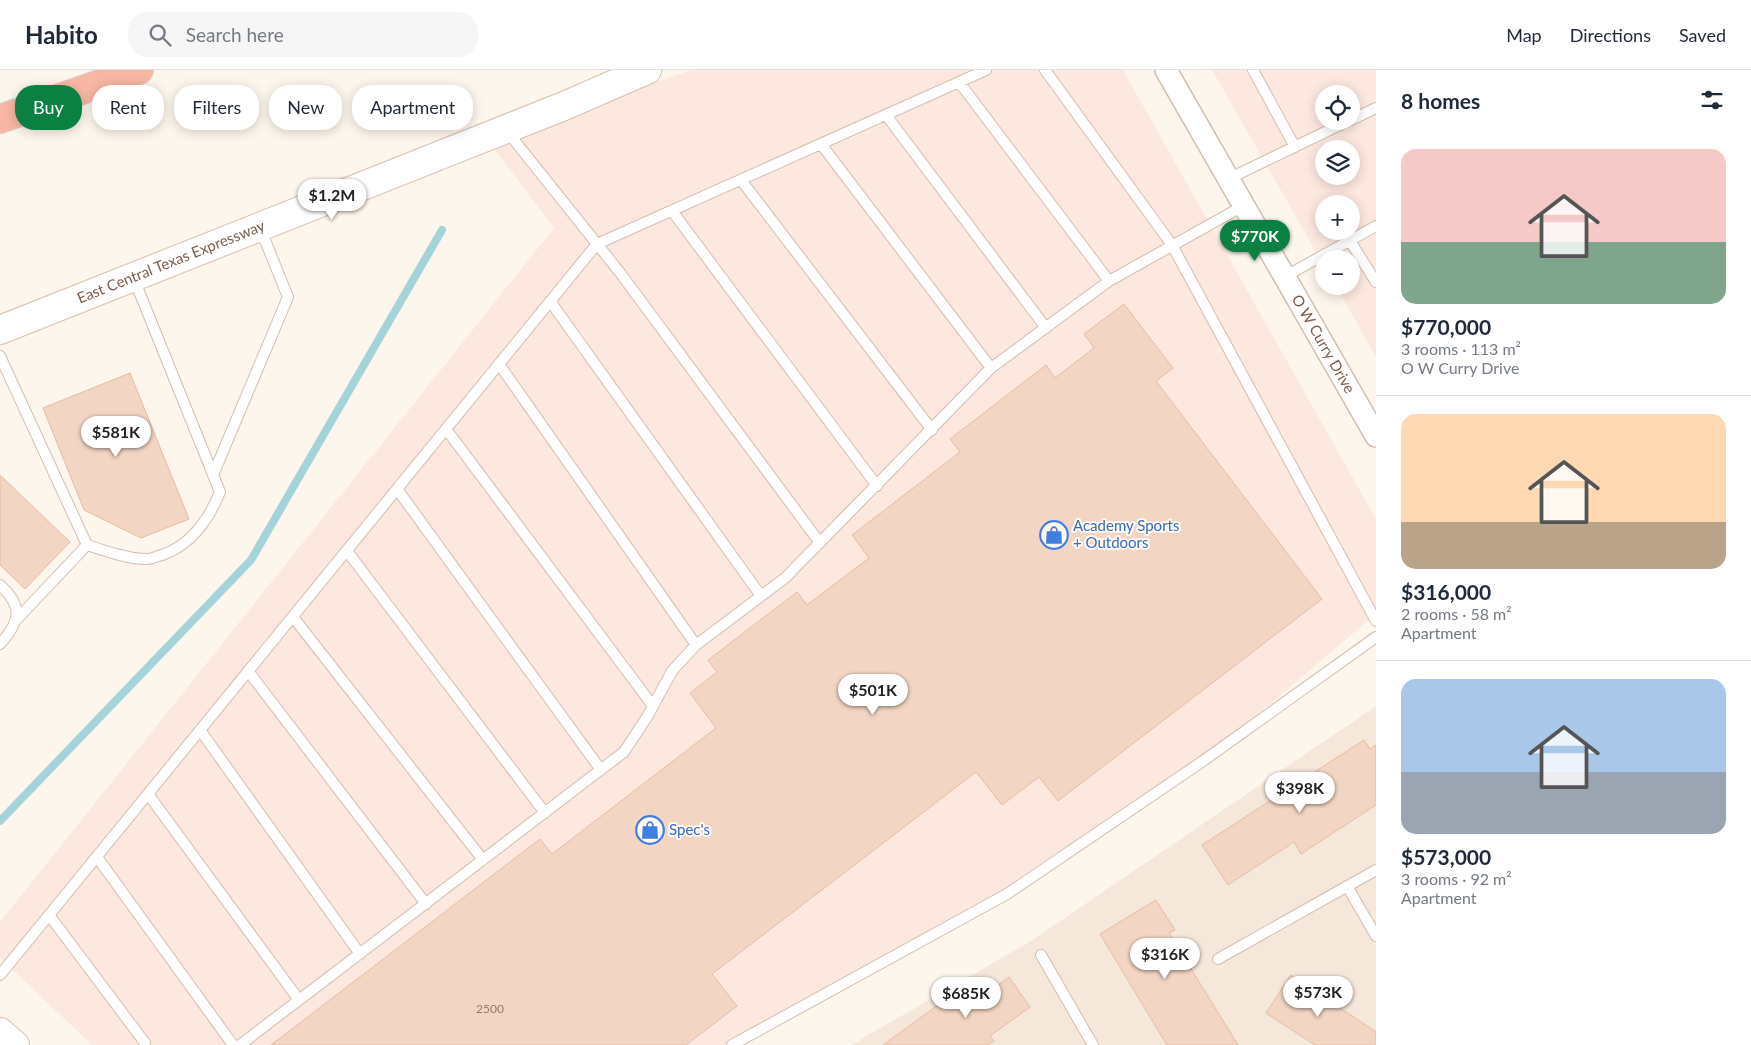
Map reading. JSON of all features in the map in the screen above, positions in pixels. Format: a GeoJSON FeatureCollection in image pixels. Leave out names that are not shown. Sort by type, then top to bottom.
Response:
{"type":"FeatureCollection","features":[{"type":"Feature","properties":{"kind":"highway"},"geometry":{"type":"LineString","coordinates":[[0,119],[139,70]]}},
{"type":"Feature","properties":{"kind":"main road","name":"East Central Texas Expressway"},"geometry":{"type":"LineString","coordinates":[[0,330],[564,106],[647,70]]}},
{"type":"Feature","properties":{"kind":"main road"},"geometry":{"type":"LineString","coordinates":[[0,1032],[14,1045]]}},
{"type":"Feature","properties":{"kind":"street","name":"O W Curry Drive"},"geometry":{"type":"LineString","coordinates":[[1166,70],[1376,436]]}},
{"type":"Feature","properties":{"kind":"lane"},"geometry":{"type":"LineString","coordinates":[[0,975],[597,244],[986,70]]}},
{"type":"Feature","properties":{"kind":"lane"},"geometry":{"type":"LineString","coordinates":[[1045,70],[1172,245],[1376,621]]}},
{"type":"Feature","properties":{"kind":"lane"},"geometry":{"type":"LineString","coordinates":[[1253,70],[1295,146]]}},
{"type":"Feature","properties":{"kind":"lane"},"geometry":{"type":"LineString","coordinates":[[959,82],[1109,282]]}},
{"type":"Feature","properties":{"kind":"lane"},"geometry":{"type":"LineString","coordinates":[[1360,116],[1376,108]]}},
{"type":"Feature","properties":{"kind":"lane"},"geometry":{"type":"LineString","coordinates":[[886,115],[1046,328]]}},
{"type":"Feature","properties":{"kind":"lane"},"geometry":{"type":"LineString","coordinates":[[505,129],[621,274],[820,543]]}},
{"type":"Feature","properties":{"kind":"lane"},"geometry":{"type":"LineString","coordinates":[[1228,179],[1329,130]]}},
{"type":"Feature","properties":{"kind":"lane"},"geometry":{"type":"LineString","coordinates":[[821,144],[992,368]]}},
{"type":"Feature","properties":{"kind":"lane"},"geometry":{"type":"LineString","coordinates":[[741,180],[932,430]]}},
{"type":"Feature","properties":{"kind":"lane"},"geometry":{"type":"LineString","coordinates":[[240,1045],[624,752],[672,671],[696,645],[785,578],[992,368],[1109,282],[1243,206]]}},
{"type":"Feature","properties":{"kind":"lane"},"geometry":{"type":"LineString","coordinates":[[672,211],[877,486]]}},
{"type":"Feature","properties":{"kind":"lane"},"geometry":{"type":"LineString","coordinates":[[1284,277],[1376,226]]}},
{"type":"Feature","properties":{"kind":"lane"},"geometry":{"type":"LineString","coordinates":[[213,475],[288,297],[259,227]]}},
{"type":"Feature","properties":{"kind":"lane"},"geometry":{"type":"LineString","coordinates":[[1350,241],[1376,282]]}},
{"type":"Feature","properties":{"kind":"lane"},"geometry":{"type":"LineString","coordinates":[[0,356],[87,545],[102,550],[148,559],[172,552],[200,528],[212,510],[220,492],[134,277]]}},
{"type":"Feature","properties":{"kind":"lane"},"geometry":{"type":"LineString","coordinates":[[550,302],[762,596]]}},
{"type":"Feature","properties":{"kind":"lane"},"geometry":{"type":"LineString","coordinates":[[499,364],[696,645]]}},
{"type":"Feature","properties":{"kind":"lane"},"geometry":{"type":"LineString","coordinates":[[446,429],[653,706]]}},
{"type":"Feature","properties":{"kind":"lane"},"geometry":{"type":"LineString","coordinates":[[397,489],[601,770]]}},
{"type":"Feature","properties":{"kind":"lane"},"geometry":{"type":"LineString","coordinates":[[0,644],[11,632],[18,618],[87,545]]}},
{"type":"Feature","properties":{"kind":"lane"},"geometry":{"type":"LineString","coordinates":[[347,551],[545,813]]}},
{"type":"Feature","properties":{"kind":"lane"},"geometry":{"type":"LineString","coordinates":[[0,585],[15,602],[18,618]]}},
{"type":"Feature","properties":{"kind":"lane"},"geometry":{"type":"LineString","coordinates":[[292,617],[482,860]]}},
{"type":"Feature","properties":{"kind":"lane"},"geometry":{"type":"LineString","coordinates":[[732,1045],[1007,894],[1203,761],[1376,637]]}},
{"type":"Feature","properties":{"kind":"lane"},"geometry":{"type":"LineString","coordinates":[[248,671],[426,904]]}},
{"type":"Feature","properties":{"kind":"lane"},"geometry":{"type":"LineString","coordinates":[[200,730],[360,954]]}},
{"type":"Feature","properties":{"kind":"lane"},"geometry":{"type":"LineString","coordinates":[[148,794],[299,1000]]}},
{"type":"Feature","properties":{"kind":"lane"},"geometry":{"type":"LineString","coordinates":[[97,857],[233,1045]]}},
{"type":"Feature","properties":{"kind":"lane"},"geometry":{"type":"LineString","coordinates":[[1218,959],[1376,870]]}},
{"type":"Feature","properties":{"kind":"lane"},"geometry":{"type":"LineString","coordinates":[[1347,886],[1376,936]]}},
{"type":"Feature","properties":{"kind":"lane"},"geometry":{"type":"LineString","coordinates":[[49,915],[145,1043]]}},
{"type":"Feature","properties":{"kind":"lane"},"geometry":{"type":"LineString","coordinates":[[1041,955],[1093,1045]]}},
{"type":"Feature","properties":{"kind":"shaded area"},"geometry":{"type":"Polygon","coordinates":[[[692,70],[1123,70],[1376,519],[1376,614],[1203,761],[1007,894],[742,1045],[92,1045],[0,958],[0,922],[554,228],[485,137],[692,70]]]}},
{"type":"Feature","properties":{"kind":"shaded area"},"geometry":{"type":"Polygon","coordinates":[[[1212,70],[1376,70],[1376,357],[1341,295],[1360,295],[1360,250],[1315,250],[1212,70]]]}},
{"type":"Feature","properties":{"kind":"shaded area"},"geometry":{"type":"Polygon","coordinates":[[[1376,706],[1376,1045],[851,1045],[1031,941],[1376,706]]]}},
{"type":"Feature","properties":{"kind":"building"},"geometry":{"type":"Polygon","coordinates":[[[1124,304],[1173,368],[1156,381],[1322,599],[1058,801],[1039,777],[1002,805],[976,772],[712,974],[737,1006],[686,1045],[271,1045],[540,839],[552,854],[716,728],[690,693],[717,672],[708,660],[797,592],[807,605],[869,558],[852,535],[960,452],[950,439],[1046,365],[1055,378],[1094,348],[1084,334],[1124,304]]]}},
{"type":"Feature","properties":{"kind":"building"},"geometry":{"type":"Polygon","coordinates":[[[130,373],[189,519],[141,538],[84,510],[43,408],[130,373]]]}},
{"type":"Feature","properties":{"kind":"building"},"geometry":{"type":"Polygon","coordinates":[[[0,475],[70,542],[25,589],[0,565],[0,475]]]}},
{"type":"Feature","properties":{"kind":"building"},"geometry":{"type":"Polygon","coordinates":[[[1364,740],[1370,749],[1376,745],[1376,805],[1301,854],[1294,842],[1228,885],[1202,845],[1364,740]]]}},
{"type":"Feature","properties":{"kind":"building"},"geometry":{"type":"Polygon","coordinates":[[[1156,900],[1175,930],[1169,933],[1238,1045],[1167,1045],[1100,934],[1156,900]]]}},
{"type":"Feature","properties":{"kind":"building"},"geometry":{"type":"Polygon","coordinates":[[[1291,975],[1376,1032],[1376,1045],[1315,1045],[1266,1013],[1291,975]]]}},
{"type":"Feature","properties":{"kind":"building"},"geometry":{"type":"Polygon","coordinates":[[[1009,977],[1030,1007],[990,1036],[994,1041],[988,1045],[883,1045],[964,986],[975,1002],[1009,977]]]}},
{"type":"Feature","properties":{"kind":"waterway"},"geometry":{"type":"LineString","coordinates":[[0,821],[251,560],[442,230]]}},
{"type":"Feature","properties":{"kind":"place","name":"Academy Sports + Outdoors"},"geometry":{"type":"Point","coordinates":[1054,535]}},
{"type":"Feature","properties":{"kind":"place","name":"Spec's"},"geometry":{"type":"Point","coordinates":[650,830]}}]}
